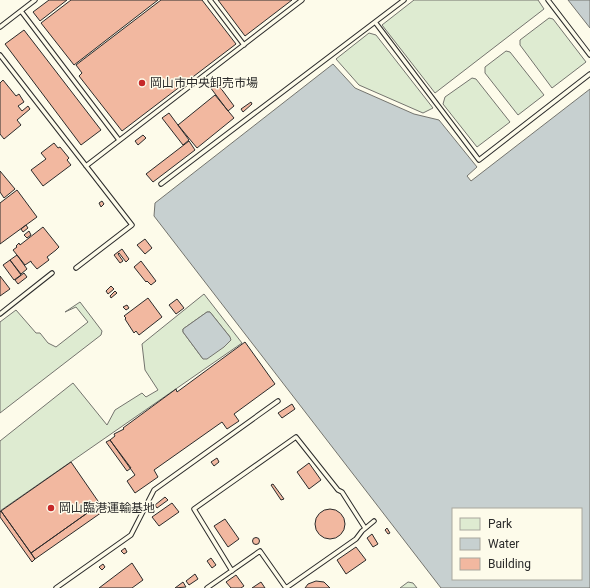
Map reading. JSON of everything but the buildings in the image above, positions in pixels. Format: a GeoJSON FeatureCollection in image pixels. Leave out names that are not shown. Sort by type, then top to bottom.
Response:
{"type":"FeatureCollection","features":[{"type":"Feature","properties":{"kind":"lane"},"geometry":{"type":"LineString","coordinates":[[0,27],[35,0]]}},
{"type":"Feature","properties":{"kind":"lane"},"geometry":{"type":"LineString","coordinates":[[210,0],[244,45]]}},
{"type":"Feature","properties":{"kind":"lane"},"geometry":{"type":"LineString","coordinates":[[86,166],[302,0]]}},
{"type":"Feature","properties":{"kind":"lane"},"geometry":{"type":"LineString","coordinates":[[161,184],[404,0]]}},
{"type":"Feature","properties":{"kind":"lane"},"geometry":{"type":"LineString","coordinates":[[548,0],[590,55]]}},
{"type":"Feature","properties":{"kind":"lane"},"geometry":{"type":"LineString","coordinates":[[21,11],[119,140]]}},
{"type":"Feature","properties":{"kind":"lane"},"geometry":{"type":"LineString","coordinates":[[375,22],[479,160],[590,74]]}},
{"type":"Feature","properties":{"kind":"lane"},"geometry":{"type":"LineString","coordinates":[[0,55],[132,225],[76,268]]}},
{"type":"Feature","properties":{"kind":"lane"},"geometry":{"type":"LineString","coordinates":[[0,314],[52,273]]}},
{"type":"Feature","properties":{"kind":"lane"},"geometry":{"type":"LineString","coordinates":[[56,588],[131,535],[154,490],[278,401]]}},
{"type":"Feature","properties":{"kind":"lane"},"geometry":{"type":"LineString","coordinates":[[232,571],[194,509],[296,438],[338,490],[342,492],[365,528]]}},
{"type":"Feature","properties":{"kind":"lane"},"geometry":{"type":"LineString","coordinates":[[207,588],[260,551],[286,588],[356,539],[365,528],[374,522]]}},
{"type":"Feature","properties":{"kind":"green space"},"geometry":{"type":"Polygon","coordinates":[[[414,0],[538,0],[544,9],[435,93],[382,25],[414,0]]]}},
{"type":"Feature","properties":{"kind":"green space"},"geometry":{"type":"Polygon","coordinates":[[[549,18],[553,19],[586,62],[552,88],[520,45],[520,40],[549,18]]]}},
{"type":"Feature","properties":{"kind":"green space"},"geometry":{"type":"Polygon","coordinates":[[[369,33],[376,35],[433,108],[423,113],[359,85],[336,59],[369,33]]]}},
{"type":"Feature","properties":{"kind":"green space"},"geometry":{"type":"Polygon","coordinates":[[[506,51],[510,52],[544,95],[518,115],[485,73],[485,67],[506,51]]]}},
{"type":"Feature","properties":{"kind":"green space"},"geometry":{"type":"Polygon","coordinates":[[[472,78],[476,79],[510,122],[477,147],[443,104],[445,97],[472,78]]]}},
{"type":"Feature","properties":{"kind":"green space"},"geometry":{"type":"Polygon","coordinates":[[[204,294],[242,343],[0,511],[0,441],[73,383],[107,425],[115,410],[142,393],[146,397],[158,390],[145,370],[142,344],[204,294]],[[207,312],[183,329],[183,332],[203,359],[230,337],[210,312],[207,312]]]}},
{"type":"Feature","properties":{"kind":"green space"},"geometry":{"type":"Polygon","coordinates":[[[80,302],[102,331],[101,335],[0,413],[0,322],[16,310],[36,333],[40,333],[48,343],[56,347],[88,322],[76,307],[65,312],[80,302]]]}},
{"type":"Feature","properties":{"kind":"green space"},"geometry":{"type":"Polygon","coordinates":[[[408,582],[413,583],[417,588],[400,588],[408,582]]]}},
{"type":"Feature","properties":{"kind":"water"},"geometry":{"type":"Polygon","coordinates":[[[568,0],[590,0],[590,28],[568,0]]]}},
{"type":"Feature","properties":{"kind":"water"},"geometry":{"type":"Polygon","coordinates":[[[333,64],[355,88],[414,114],[439,120],[477,167],[467,176],[471,181],[590,89],[590,588],[441,588],[154,216],[155,203],[333,64]]]}},
{"type":"Feature","properties":{"kind":"water"},"geometry":{"type":"Polygon","coordinates":[[[207,312],[210,312],[231,340],[207,359],[203,359],[183,332],[183,329],[207,312]]]}},
{"type":"Feature","properties":{"kind":"place","name":"岡山市中央卸売市場"},"geometry":{"type":"Point","coordinates":[142,83]}},
{"type":"Feature","properties":{"kind":"place","name":"岡山臨港運輸基地"},"geometry":{"type":"Point","coordinates":[51,508]}}]}
